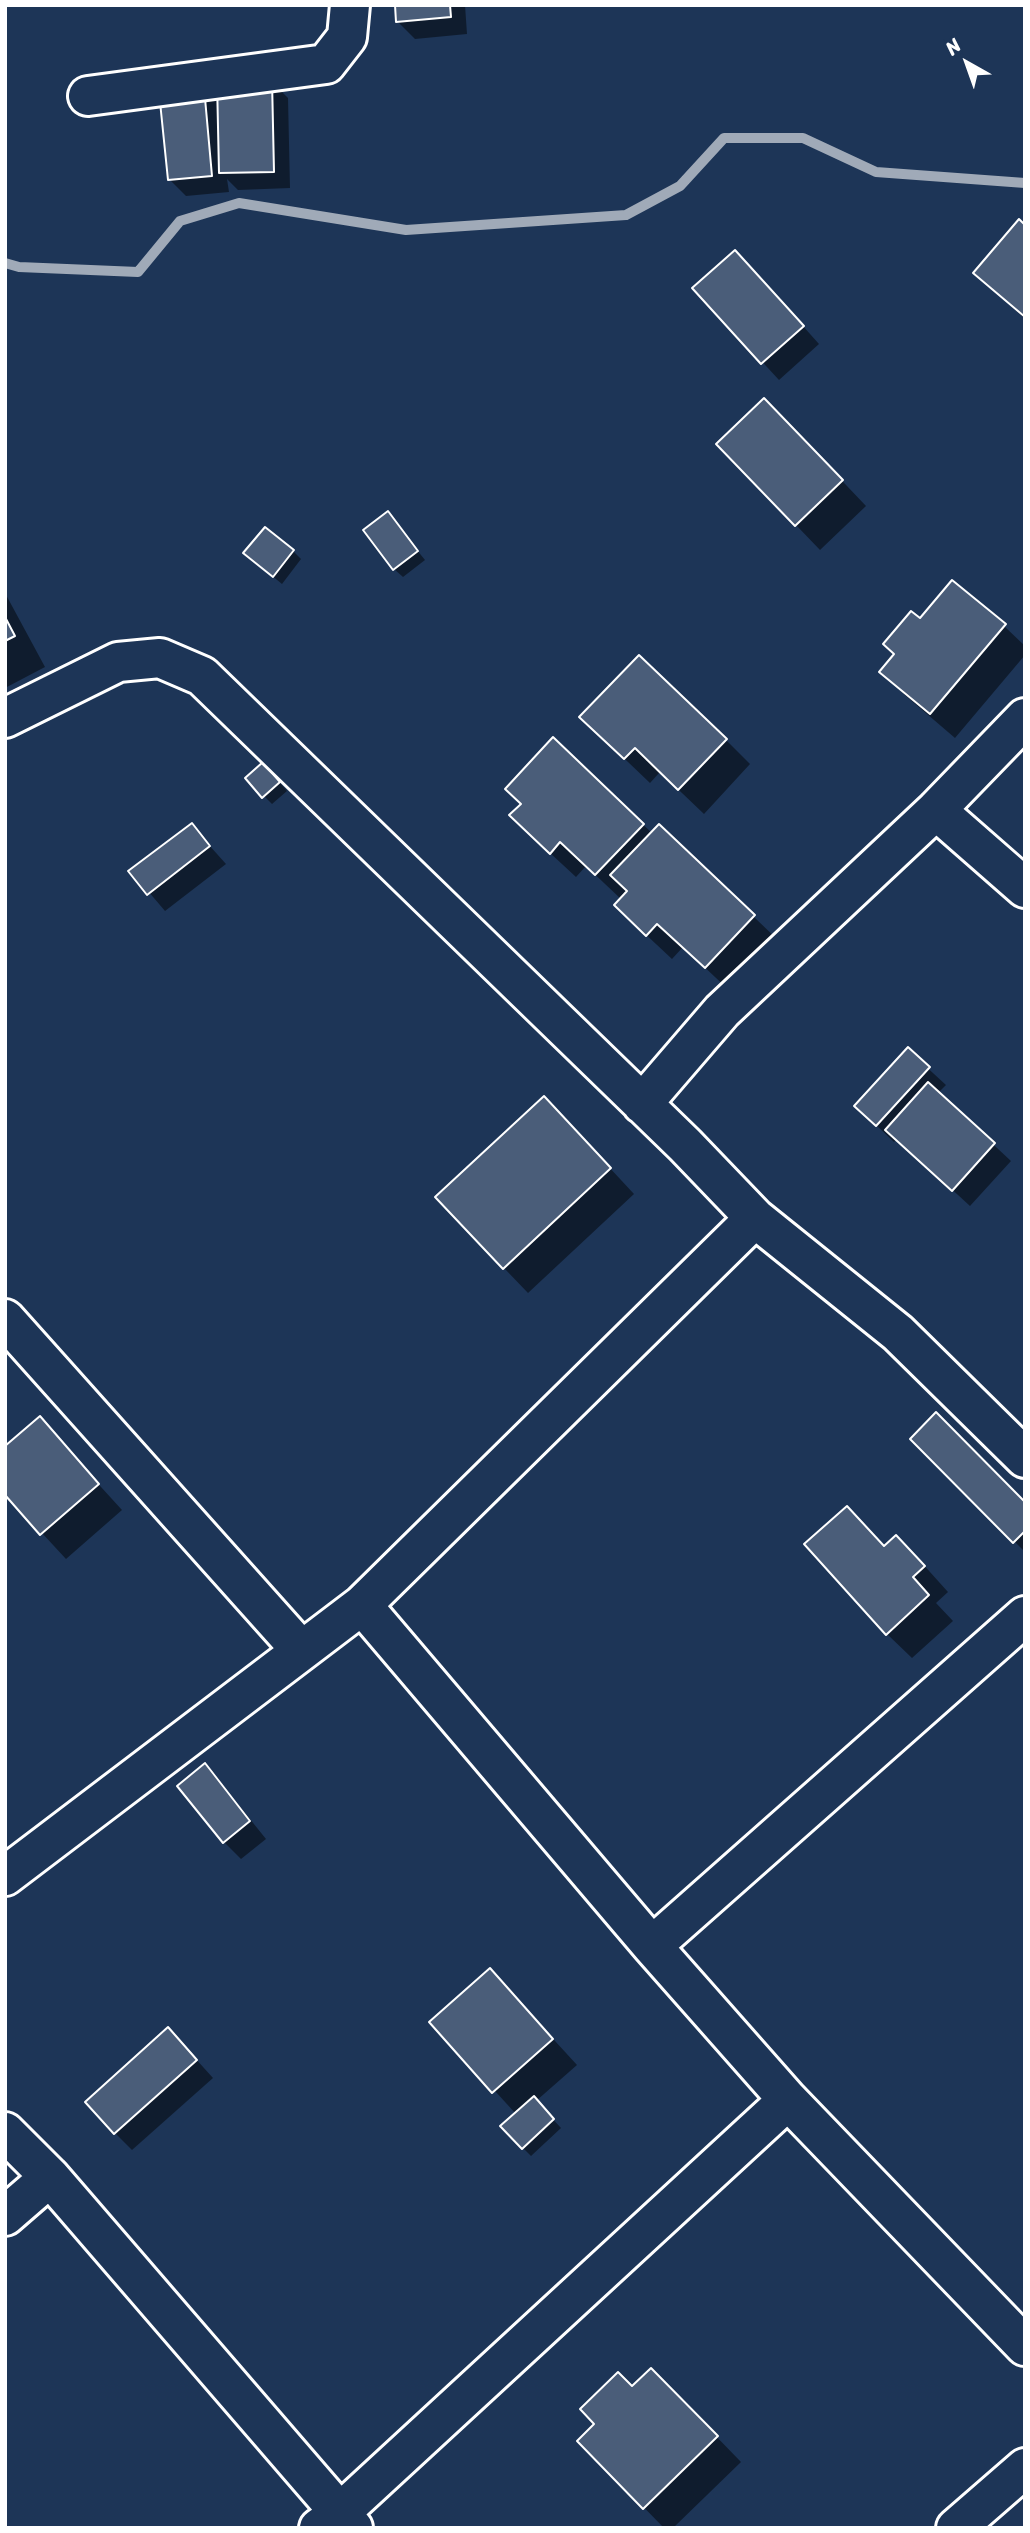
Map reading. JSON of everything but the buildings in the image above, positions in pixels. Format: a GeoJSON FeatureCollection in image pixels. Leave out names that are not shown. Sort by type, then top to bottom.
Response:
{"type":"FeatureCollection","features":[{"type":"Feature","properties":{"kind":"street"},"geometry":{"type":"LineString","coordinates":[[88,96],[326,64],[346,37],[350,5]]}},
{"type":"Feature","properties":{"kind":"street"},"geometry":{"type":"LineString","coordinates":[[5,719],[118,662],[160,658],[202,676],[684,1144],[755,1217],[898,1333],[1025,1458]]}},
{"type":"Feature","properties":{"kind":"street"},"geometry":{"type":"LineString","coordinates":[[642,1104],[722,1011],[936,810],[1025,718]]}},
{"type":"Feature","properties":{"kind":"street"},"geometry":{"type":"LineString","coordinates":[[936,810],[1025,888]]}},
{"type":"Feature","properties":{"kind":"street"},"geometry":{"type":"LineString","coordinates":[[5,1876],[362,1605],[755,1217]]}},
{"type":"Feature","properties":{"kind":"street"},"geometry":{"type":"LineString","coordinates":[[5,1319],[301,1650]]}},
{"type":"Feature","properties":{"kind":"street"},"geometry":{"type":"LineString","coordinates":[[362,1605],[652,1946],[788,2100],[1025,2346]]}},
{"type":"Feature","properties":{"kind":"street"},"geometry":{"type":"LineString","coordinates":[[652,1946],[1025,1616]]}},
{"type":"Feature","properties":{"kind":"street"},"geometry":{"type":"LineString","coordinates":[[5,2132],[50,2177],[338,2522],[788,2100]]}},
{"type":"Feature","properties":{"kind":"street"},"geometry":{"type":"LineString","coordinates":[[5,2216],[50,2177]]}},
{"type":"Feature","properties":{"kind":"street"},"geometry":{"type":"LineString","coordinates":[[956,2528],[1025,2468]]}},
{"type":"Feature","properties":{"kind":"waterway"},"geometry":{"type":"LineString","coordinates":[[5,263],[19,267],[138,272],[180,221],[239,203],[406,230],[626,215],[680,186],[724,138],[803,138],[876,172],[1025,183]]}}]}
